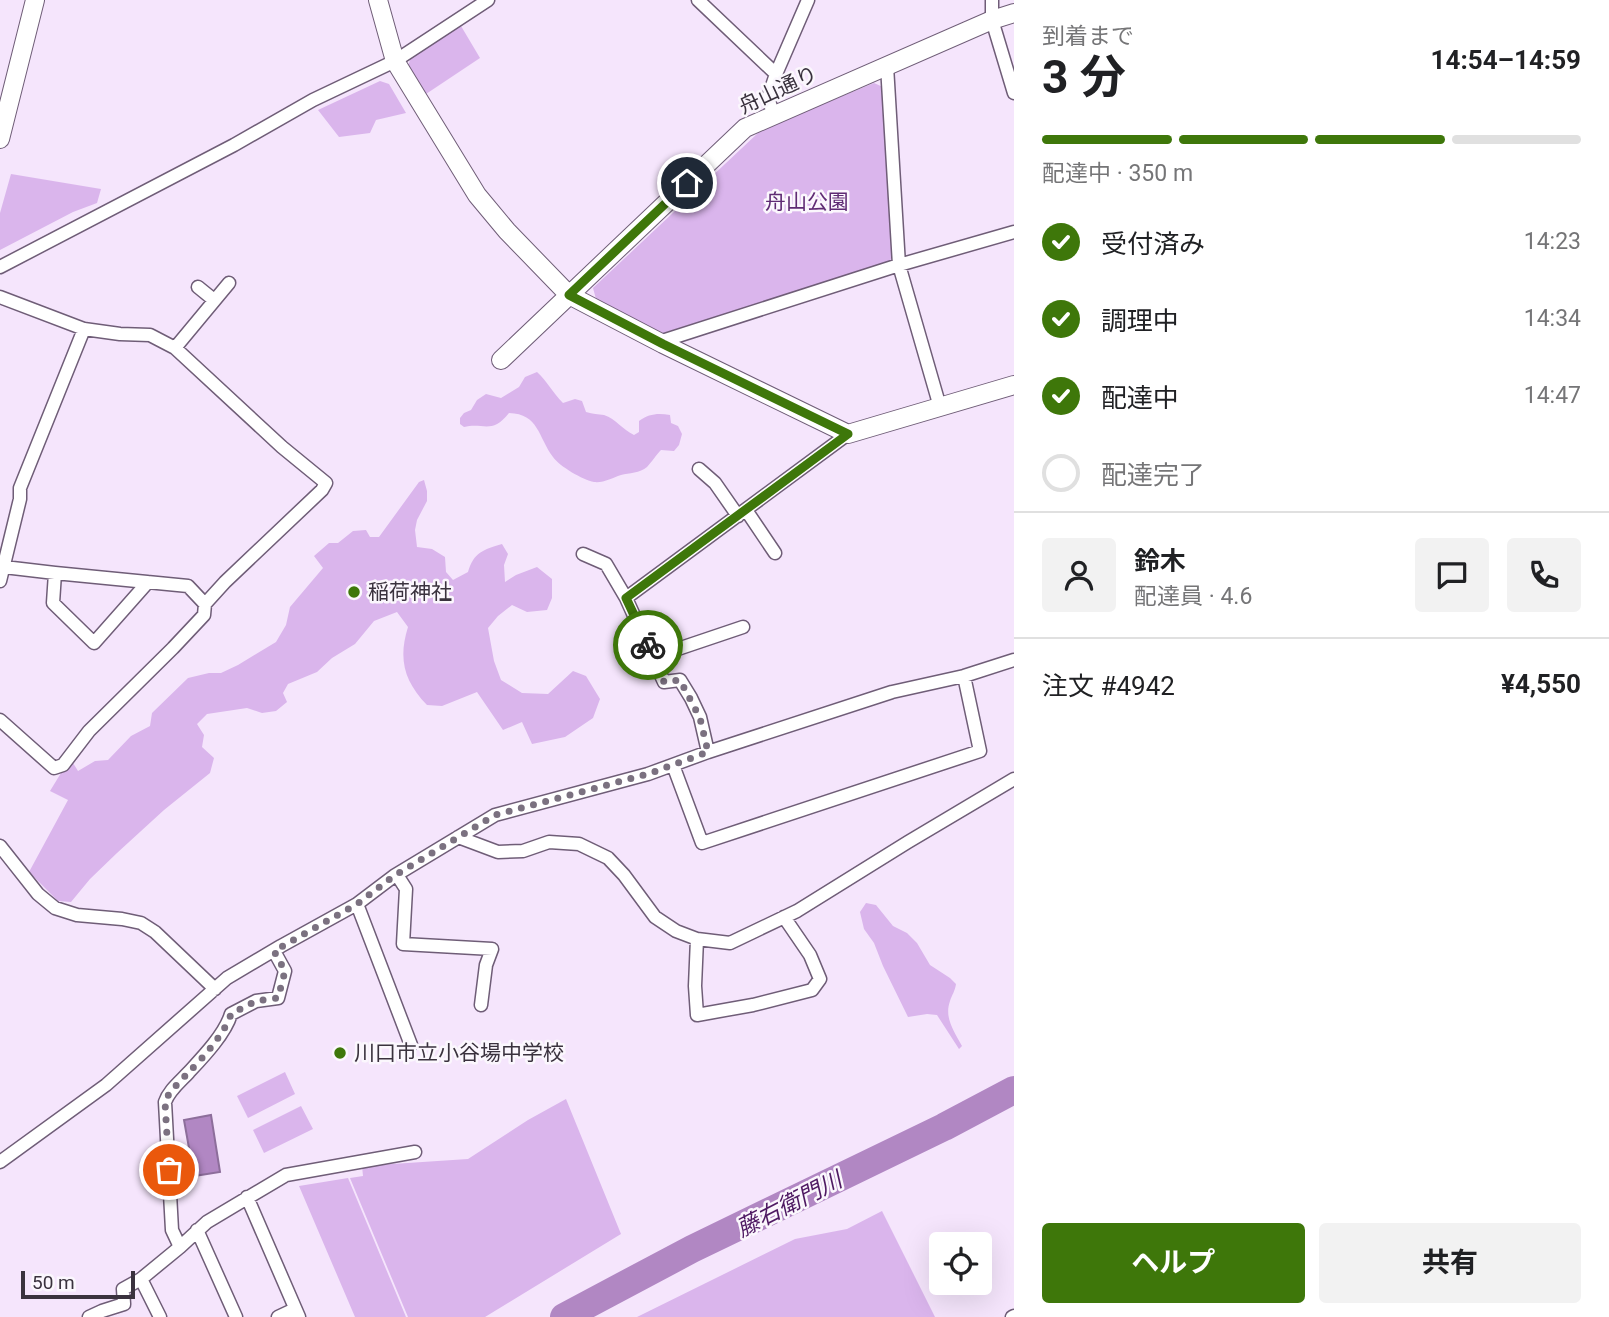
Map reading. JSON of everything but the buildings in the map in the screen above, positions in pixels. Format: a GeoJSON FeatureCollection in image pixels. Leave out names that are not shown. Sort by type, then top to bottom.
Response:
{"type":"FeatureCollection","features":[{"type":"Feature","properties":{"kind":"street"},"geometry":{"type":"LineString","coordinates":[[0,139],[35,0]]}},
{"type":"Feature","properties":{"kind":"street"},"geometry":{"type":"LineString","coordinates":[[378,0],[395,61],[477,195],[507,231],[569,295],[848,434]]}},
{"type":"Feature","properties":{"kind":"street"},"geometry":{"type":"LineString","coordinates":[[0,267],[234,145],[313,100],[395,61],[488,0]]}},
{"type":"Feature","properties":{"kind":"street"},"geometry":{"type":"LineString","coordinates":[[698,0],[776,74]]}},
{"type":"Feature","properties":{"kind":"street"},"geometry":{"type":"LineString","coordinates":[[774,116],[768,98],[808,0]]}},
{"type":"Feature","properties":{"kind":"street"},"geometry":{"type":"LineString","coordinates":[[992,0],[992,20],[1014,93]]}},
{"type":"Feature","properties":{"kind":"street","name":"舟山通り"},"geometry":{"type":"LineString","coordinates":[[501,360],[745,128],[992,20],[1014,13]]}},
{"type":"Feature","properties":{"kind":"street"},"geometry":{"type":"LineString","coordinates":[[887,66],[899,265],[940,407]]}},
{"type":"Feature","properties":{"kind":"street"},"geometry":{"type":"LineString","coordinates":[[659,342],[899,265],[1014,232]]}},
{"type":"Feature","properties":{"kind":"street"},"geometry":{"type":"LineString","coordinates":[[175,348],[229,283]]}},
{"type":"Feature","properties":{"kind":"street"},"geometry":{"type":"LineString","coordinates":[[198,287],[214,300]]}},
{"type":"Feature","properties":{"kind":"street"},"geometry":{"type":"LineString","coordinates":[[0,296],[84,329],[150,335],[175,348],[326,484],[225,582],[205,604],[204,615],[89,731],[63,765],[54,768],[0,720]]}},
{"type":"Feature","properties":{"kind":"street"},"geometry":{"type":"LineString","coordinates":[[0,581],[20,499],[20,488],[84,329]]}},
{"type":"Feature","properties":{"kind":"street"},"geometry":{"type":"LineString","coordinates":[[626,598],[848,434],[1014,385]]}},
{"type":"Feature","properties":{"kind":"street"},"geometry":{"type":"LineString","coordinates":[[699,469],[715,483],[775,552]]}},
{"type":"Feature","properties":{"kind":"street"},"geometry":{"type":"LineString","coordinates":[[583,554],[606,564],[626,598],[664,682],[680,680],[700,718],[708,752]]}},
{"type":"Feature","properties":{"kind":"street"},"geometry":{"type":"LineString","coordinates":[[4,567],[187,586],[205,604]]}},
{"type":"Feature","properties":{"kind":"street"},"geometry":{"type":"LineString","coordinates":[[55,573],[53,603],[94,643],[148,582]]}},
{"type":"Feature","properties":{"kind":"street"},"geometry":{"type":"LineString","coordinates":[[654,657],[743,627]]}},
{"type":"Feature","properties":{"kind":"street"},"geometry":{"type":"LineString","coordinates":[[0,1162],[106,1085],[227,978],[357,904],[397,875],[495,815],[648,774],[892,692],[964,676],[1014,660]]}},
{"type":"Feature","properties":{"kind":"street"},"geometry":{"type":"LineString","coordinates":[[673,765],[702,843],[980,751],[964,676]]}},
{"type":"Feature","properties":{"kind":"street"},"geometry":{"type":"LineString","coordinates":[[458,837],[498,852],[523,851],[549,842],[579,844],[608,858],[655,917],[676,931],[697,939],[730,943],[797,911],[1014,779]]}},
{"type":"Feature","properties":{"kind":"street"},"geometry":{"type":"LineString","coordinates":[[0,846],[38,894],[55,908],[77,915],[141,923],[155,932],[215,989]]}},
{"type":"Feature","properties":{"kind":"street"},"geometry":{"type":"LineString","coordinates":[[397,875],[406,889],[403,944],[492,948],[486,965],[481,1005]]}},
{"type":"Feature","properties":{"kind":"street"},"geometry":{"type":"LineString","coordinates":[[357,904],[411,1045]]}},
{"type":"Feature","properties":{"kind":"street"},"geometry":{"type":"LineString","coordinates":[[697,939],[696,1015],[753,1005],[812,990],[820,979],[810,955],[784,917]]}},
{"type":"Feature","properties":{"kind":"street"},"geometry":{"type":"LineString","coordinates":[[180,1247],[172,1230],[165,1102],[167,1095],[228,1025],[231,1014],[256,1001],[278,998],[285,971],[274,951]]}},
{"type":"Feature","properties":{"kind":"street"},"geometry":{"type":"LineString","coordinates":[[131,1317],[124,1304],[123,1289],[141,1279],[206,1222],[247,1197],[286,1175],[415,1152]]}},
{"type":"Feature","properties":{"kind":"street"},"geometry":{"type":"LineString","coordinates":[[247,1197],[297,1313],[278,1317]]}},
{"type":"Feature","properties":{"kind":"street"},"geometry":{"type":"LineString","coordinates":[[197,1230],[236,1317]]}},
{"type":"Feature","properties":{"kind":"street"},"geometry":{"type":"LineString","coordinates":[[141,1279],[160,1317]]}},
{"type":"Feature","properties":{"kind":"street"},"geometry":{"type":"LineString","coordinates":[[89,1317],[124,1304]]}},
{"type":"Feature","properties":{"kind":"green space"},"geometry":{"type":"Polygon","coordinates":[[[461,26],[480,58],[426,94],[408,66],[411,57],[461,26]]]}},
{"type":"Feature","properties":{"kind":"green space"},"geometry":{"type":"Polygon","coordinates":[[[380,81],[389,84],[406,113],[376,120],[370,133],[339,137],[318,110],[380,81]]]}},
{"type":"Feature","properties":{"kind":"green space","name":"舟山公園"},"geometry":{"type":"Polygon","coordinates":[[[874,83],[883,87],[894,253],[889,263],[660,334],[596,299],[593,288],[758,133],[874,83]]]}},
{"type":"Feature","properties":{"kind":"green space"},"geometry":{"type":"Polygon","coordinates":[[[11,174],[101,189],[97,203],[73,212],[0,250],[0,213],[11,174]]]}},
{"type":"Feature","properties":{"kind":"green space"},"geometry":{"type":"Polygon","coordinates":[[[537,372],[563,403],[575,399],[582,401],[586,412],[604,415],[634,435],[639,432],[639,421],[653,415],[670,415],[671,423],[678,426],[682,434],[679,445],[674,451],[661,450],[647,467],[641,470],[594,482],[584,479],[556,461],[537,428],[526,417],[509,413],[492,426],[464,427],[460,424],[460,418],[471,410],[477,400],[486,394],[501,398],[519,387],[525,377],[537,372]]]}},
{"type":"Feature","properties":{"kind":"green space"},"geometry":{"type":"Polygon","coordinates":[[[424,480],[427,501],[417,520],[417,547],[432,549],[445,557],[446,572],[453,580],[468,572],[473,560],[480,553],[502,544],[508,554],[504,565],[505,582],[537,567],[552,579],[552,598],[547,610],[527,612],[512,605],[488,628],[494,661],[501,680],[522,693],[548,694],[573,671],[586,676],[600,699],[593,718],[565,737],[532,744],[522,722],[503,730],[477,692],[442,706],[427,705],[413,687],[405,669],[404,649],[408,627],[397,612],[374,621],[355,644],[332,658],[317,672],[288,684],[283,693],[287,702],[276,711],[262,713],[247,708],[207,714],[197,724],[204,735],[202,747],[214,758],[210,773],[117,853],[71,902],[58,901],[29,872],[68,800],[50,791],[61,773],[73,763],[78,771],[95,761],[108,760],[131,736],[150,726],[152,713],[188,678],[221,673],[276,642],[286,625],[290,607],[323,568],[314,556],[329,543],[338,543],[353,531],[366,530],[370,537],[379,537],[419,482],[424,480]]]}},
{"type":"Feature","properties":{"kind":"green space"},"geometry":{"type":"Polygon","coordinates":[[[866,903],[876,905],[893,926],[907,933],[917,943],[930,965],[956,984],[948,1013],[962,1046],[959,1049],[937,1015],[908,1017],[874,943],[864,929],[860,912],[866,903]]]}},
{"type":"Feature","properties":{"kind":"green space"},"geometry":{"type":"Polygon","coordinates":[[[285,1072],[295,1094],[248,1118],[237,1096],[285,1072]]]}},
{"type":"Feature","properties":{"kind":"green space"},"geometry":{"type":"Polygon","coordinates":[[[566,1099],[621,1234],[485,1317],[408,1317],[350,1178],[363,1176],[362,1166],[468,1159],[566,1099]]]}},
{"type":"Feature","properties":{"kind":"green space"},"geometry":{"type":"Polygon","coordinates":[[[301,1106],[313,1129],[264,1153],[253,1130],[301,1106]]]}},
{"type":"Feature","properties":{"kind":"green space"},"geometry":{"type":"Polygon","coordinates":[[[348,1178],[406,1317],[355,1317],[299,1186],[348,1178]]]}},
{"type":"Feature","properties":{"kind":"green space"},"geometry":{"type":"Polygon","coordinates":[[[882,1211],[935,1317],[637,1317],[795,1239],[847,1229],[882,1211]]]}},
{"type":"Feature","properties":{"kind":"shaded area"},"geometry":{"type":"Polygon","coordinates":[[[211,1115],[220,1172],[194,1176],[184,1120],[211,1115]]]}},
{"type":"Feature","properties":{"kind":"waterway","name":"藤右衛門川"},"geometry":{"type":"LineString","coordinates":[[564,1317],[692,1249],[944,1127],[1014,1090]]}},
{"type":"Feature","properties":{"kind":"way so far"},"geometry":{"type":"LineString","coordinates":[[169,1170],[165,1102],[167,1095],[228,1025],[231,1014],[256,1001],[278,998],[285,971],[274,951],[357,904],[394,876],[495,815],[648,774],[708,752],[700,718],[691,698],[680,680],[664,682],[648,645]]}},
{"type":"Feature","properties":{"kind":"place","name":"稲荷神社"},"geometry":{"type":"Point","coordinates":[354,592]}},
{"type":"Feature","properties":{"kind":"place","name":"川口市立小谷場中学校"},"geometry":{"type":"Point","coordinates":[340,1053]}},
{"type":"Feature","properties":{"kind":"route"},"geometry":{"type":"LineString","coordinates":[[648,645],[626,598],[848,434],[569,295],[687,183]]}}]}
